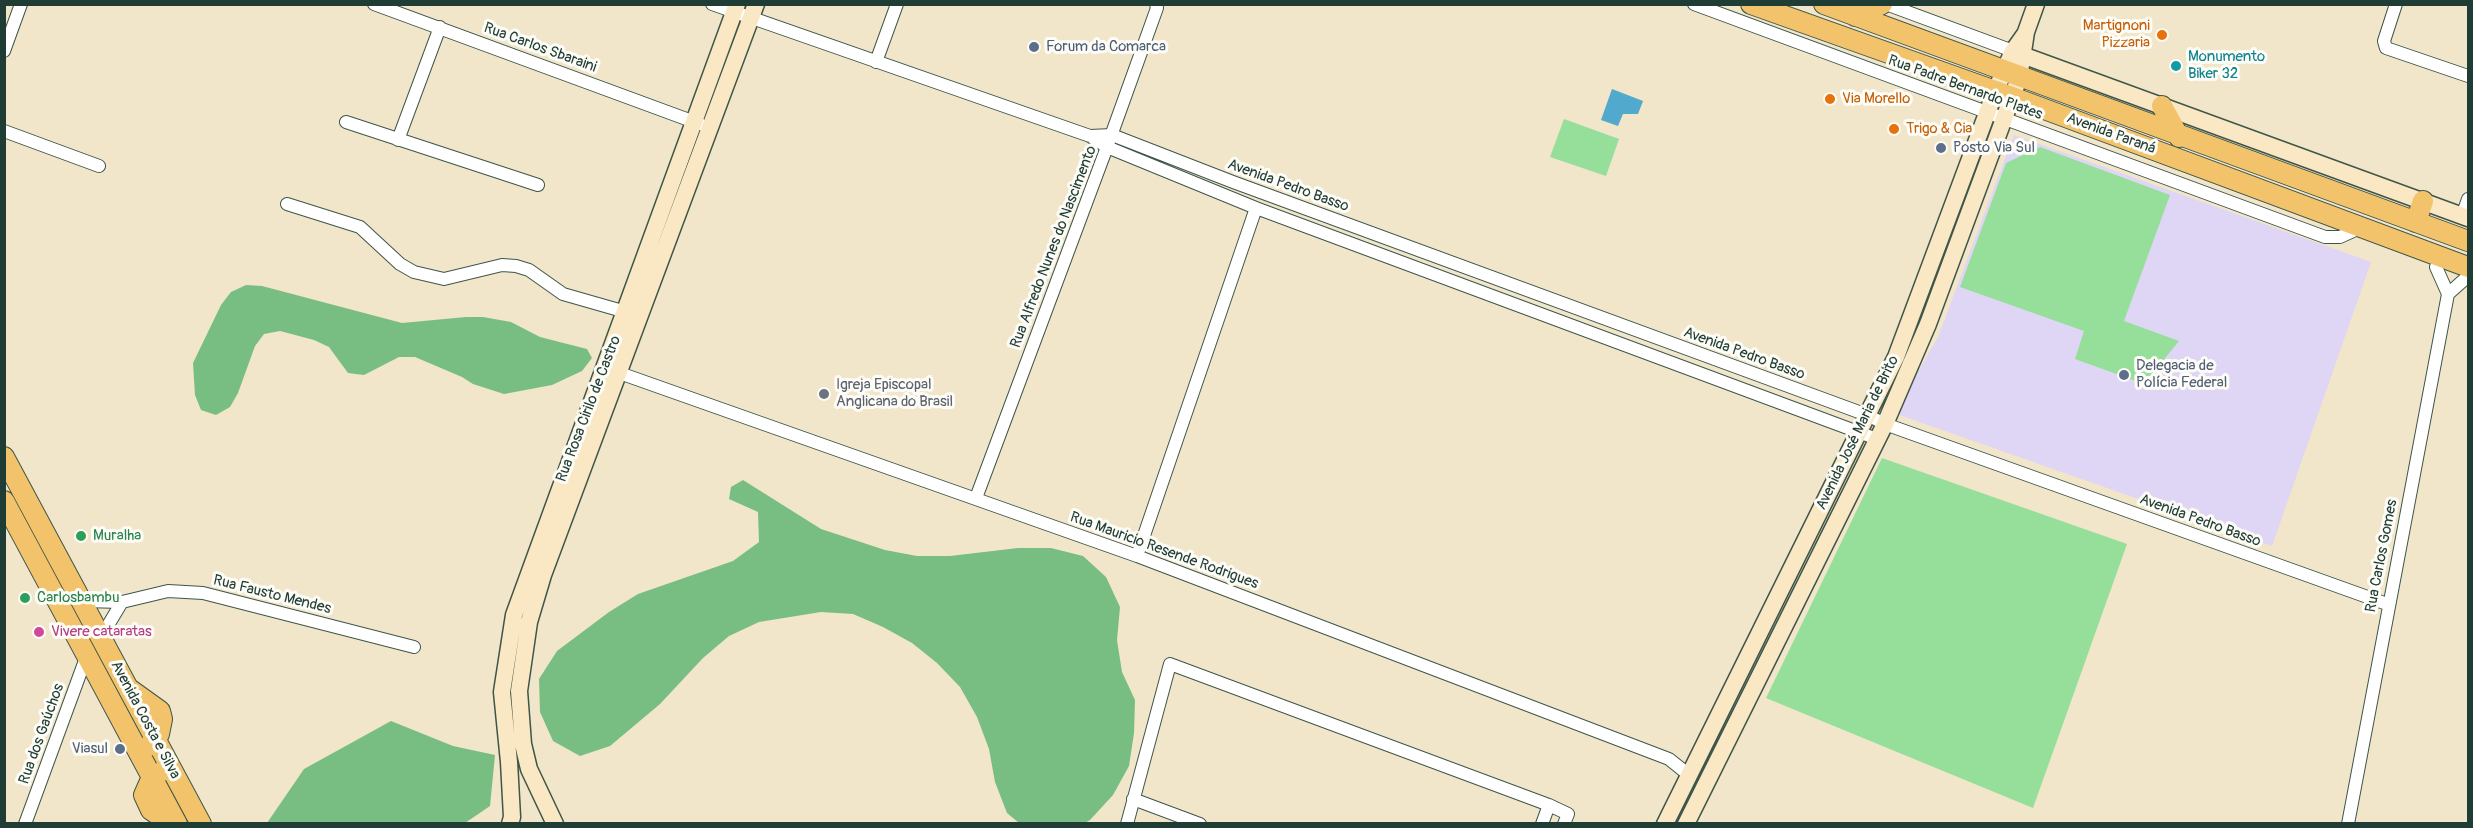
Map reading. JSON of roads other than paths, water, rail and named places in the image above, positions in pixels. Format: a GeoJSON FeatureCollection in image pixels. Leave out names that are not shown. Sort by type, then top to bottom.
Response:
{"type":"FeatureCollection","features":[{"type":"Feature","properties":{"kind":"main road","name":"Avenida Paraná"},"geometry":{"type":"LineString","coordinates":[[1751,4],[2003,94],[2411,245],[2468,274]]}},
{"type":"Feature","properties":{"kind":"main road","name":"Avenida Paraná"},"geometry":{"type":"LineString","coordinates":[[1824,4],[2179,137],[2469,241]]}},
{"type":"Feature","properties":{"kind":"main road"},"geometry":{"type":"LineString","coordinates":[[1855,16],[1884,4]]}},
{"type":"Feature","properties":{"kind":"main road","name":"Avenida José Maria de Brito"},"geometry":{"type":"LineString","coordinates":[[1665,824],[1896,357],[1988,113],[2003,94],[2036,4]]}},
{"type":"Feature","properties":{"kind":"main road"},"geometry":{"type":"LineString","coordinates":[[703,125],[735,8]]}},
{"type":"Feature","properties":{"kind":"main road"},"geometry":{"type":"LineString","coordinates":[[514,821],[510,691],[525,641],[536,572],[703,125],[754,12]]}},
{"type":"Feature","properties":{"kind":"main road"},"geometry":{"type":"LineString","coordinates":[[2018,53],[2465,217]]}},
{"type":"Feature","properties":{"kind":"main road","name":"Avenida José Maria de Brito"},"geometry":{"type":"LineString","coordinates":[[1686,824],[1885,424],[1950,269],[2004,118],[2003,94]]}},
{"type":"Feature","properties":{"kind":"main road"},"geometry":{"type":"LineString","coordinates":[[2162,106],[2179,137]]}},
{"type":"Feature","properties":{"kind":"main road","name":"Rua Rosa Cirilo de Castro"},"geometry":{"type":"LineString","coordinates":[[612,370],[626,312],[690,159]]}},
{"type":"Feature","properties":{"kind":"main road"},"geometry":{"type":"LineString","coordinates":[[2416,222],[2423,201]]}},
{"type":"Feature","properties":{"kind":"main road"},"geometry":{"type":"LineString","coordinates":[[2411,245],[2436,267],[2468,274]]}},
{"type":"Feature","properties":{"kind":"main road"},"geometry":{"type":"LineString","coordinates":[[1932,258],[1941,268],[1950,269]]}},
{"type":"Feature","properties":{"kind":"main road","name":"Avenida Costa e Silva"},"geometry":{"type":"LineString","coordinates":[[4,458],[83,600],[126,687],[148,700],[160,711],[161,727],[155,741],[201,824]]}},
{"type":"Feature","properties":{"kind":"main road","name":"Avenida Costa e Silva"},"geometry":{"type":"LineString","coordinates":[[4,501],[177,824]]}},
{"type":"Feature","properties":{"kind":"main road"},"geometry":{"type":"LineString","coordinates":[[510,691],[529,769],[555,824]]}},
{"type":"Feature","properties":{"kind":"main road"},"geometry":{"type":"LineString","coordinates":[[135,744],[146,747],[155,741]]}},
{"type":"Feature","properties":{"kind":"main road"},"geometry":{"type":"LineString","coordinates":[[172,824],[158,816],[147,803],[144,795],[152,777],[160,772],[175,778]]}},
{"type":"Feature","properties":{"kind":"street"},"geometry":{"type":"LineString","coordinates":[[4,51],[21,4]]}},
{"type":"Feature","properties":{"kind":"street","name":"Rua Carlos Sbaraini"},"geometry":{"type":"LineString","coordinates":[[374,4],[703,125]]}},
{"type":"Feature","properties":{"kind":"street","name":"Avenida Pedro Basso"},"geometry":{"type":"LineString","coordinates":[[712,4],[754,12],[876,62],[1244,186],[1868,415],[1885,424],[2387,604]]}},
{"type":"Feature","properties":{"kind":"street"},"geometry":{"type":"LineString","coordinates":[[876,62],[897,4]]}},
{"type":"Feature","properties":{"kind":"street","name":"Rua Alfredo Nunes do Nascimento"},"geometry":{"type":"LineString","coordinates":[[975,498],[1110,141],[1157,8],[1156,4]]}},
{"type":"Feature","properties":{"kind":"street","name":"Rua Padre Bernardo Plates"},"geometry":{"type":"LineString","coordinates":[[1694,4],[2325,237],[2340,237],[2362,227]]}},
{"type":"Feature","properties":{"kind":"street"},"geometry":{"type":"LineString","coordinates":[[1884,4],[2018,53]]}},
{"type":"Feature","properties":{"kind":"street"},"geometry":{"type":"LineString","coordinates":[[2396,4],[2384,41],[2386,48],[2469,76]]}},
{"type":"Feature","properties":{"kind":"street"},"geometry":{"type":"LineString","coordinates":[[398,140],[440,27]]}},
{"type":"Feature","properties":{"kind":"street"},"geometry":{"type":"LineString","coordinates":[[346,122],[538,184]]}},
{"type":"Feature","properties":{"kind":"street"},"geometry":{"type":"LineString","coordinates":[[4,131],[99,166]]}},
{"type":"Feature","properties":{"kind":"street","name":"Avenida Pedro Basso"},"geometry":{"type":"LineString","coordinates":[[1110,141],[1256,208],[1877,439]]}},
{"type":"Feature","properties":{"kind":"street"},"geometry":{"type":"LineString","coordinates":[[2465,217],[2469,199]]}},
{"type":"Feature","properties":{"kind":"street"},"geometry":{"type":"LineString","coordinates":[[287,204],[360,227],[400,264],[414,272],[444,279],[502,265],[516,266],[529,270],[563,294],[626,312]]}},
{"type":"Feature","properties":{"kind":"street"},"geometry":{"type":"LineString","coordinates":[[1137,556],[1256,208]]}},
{"type":"Feature","properties":{"kind":"street"},"geometry":{"type":"LineString","coordinates":[[2436,267],[2448,294],[2468,274]]}},
{"type":"Feature","properties":{"kind":"street","name":"Rua Carlos Gomes"},"geometry":{"type":"LineString","coordinates":[[2348,824],[2387,604],[2448,294]]}},
{"type":"Feature","properties":{"kind":"street","name":"Rua Mauricio Resende Rodrigues"},"geometry":{"type":"LineString","coordinates":[[612,370],[1137,556],[1669,759],[1689,775]]}},
{"type":"Feature","properties":{"kind":"street","name":"Rua Fausto Mendes"},"geometry":{"type":"LineString","coordinates":[[83,600],[122,602],[168,591],[203,593],[414,647]]}},
{"type":"Feature","properties":{"kind":"street"},"geometry":{"type":"LineString","coordinates":[[101,637],[122,602]]}},
{"type":"Feature","properties":{"kind":"street","name":"Rua dos Gaúchos"},"geometry":{"type":"LineString","coordinates":[[26,824],[87,655]]}},
{"type":"Feature","properties":{"kind":"street"},"geometry":{"type":"LineString","coordinates":[[1127,824],[1170,664],[1549,806],[1568,814],[1564,824]]}},
{"type":"Feature","properties":{"kind":"street"},"geometry":{"type":"LineString","coordinates":[[1133,799],[1200,824]]}},
{"type":"Feature","properties":{"kind":"street"},"geometry":{"type":"LineString","coordinates":[[1542,824],[1549,806]]}},
{"type":"Feature","properties":{"kind":"water"},"geometry":{"type":"Polygon","coordinates":[[[1612,89],[1643,101],[1638,114],[1623,114],[1618,126],[1601,120],[1612,89]]]}},
{"type":"Feature","properties":{"kind":"place","name":"Martignoni Pizzaria"},"geometry":{"type":"Point","coordinates":[2162,35]}},
{"type":"Feature","properties":{"kind":"place","name":"Forum da Comarca"},"geometry":{"type":"Point","coordinates":[1034,47]}},
{"type":"Feature","properties":{"kind":"place","name":"Monumento Biker 32"},"geometry":{"type":"Point","coordinates":[2176,66]}},
{"type":"Feature","properties":{"kind":"place","name":"Via Morello"},"geometry":{"type":"Point","coordinates":[1830,99]}},
{"type":"Feature","properties":{"kind":"place","name":"Trigo & Cia"},"geometry":{"type":"Point","coordinates":[1894,129]}},
{"type":"Feature","properties":{"kind":"place","name":"Posto Via Sul"},"geometry":{"type":"Point","coordinates":[1941,148]}},
{"type":"Feature","properties":{"kind":"place","name":"Delegacia de Polícia Federal"},"geometry":{"type":"Point","coordinates":[2124,375]}},
{"type":"Feature","properties":{"kind":"place","name":"Igreja Episcopal Anglicana do Brasil"},"geometry":{"type":"Point","coordinates":[824,394]}},
{"type":"Feature","properties":{"kind":"place","name":"Muralha"},"geometry":{"type":"Point","coordinates":[81,536]}},
{"type":"Feature","properties":{"kind":"place","name":"Carlosbambu"},"geometry":{"type":"Point","coordinates":[25,598]}},
{"type":"Feature","properties":{"kind":"place","name":"Vivere cataratas"},"geometry":{"type":"Point","coordinates":[39,632]}},
{"type":"Feature","properties":{"kind":"place","name":"Viasul"},"geometry":{"type":"Point","coordinates":[120,749]}}]}
